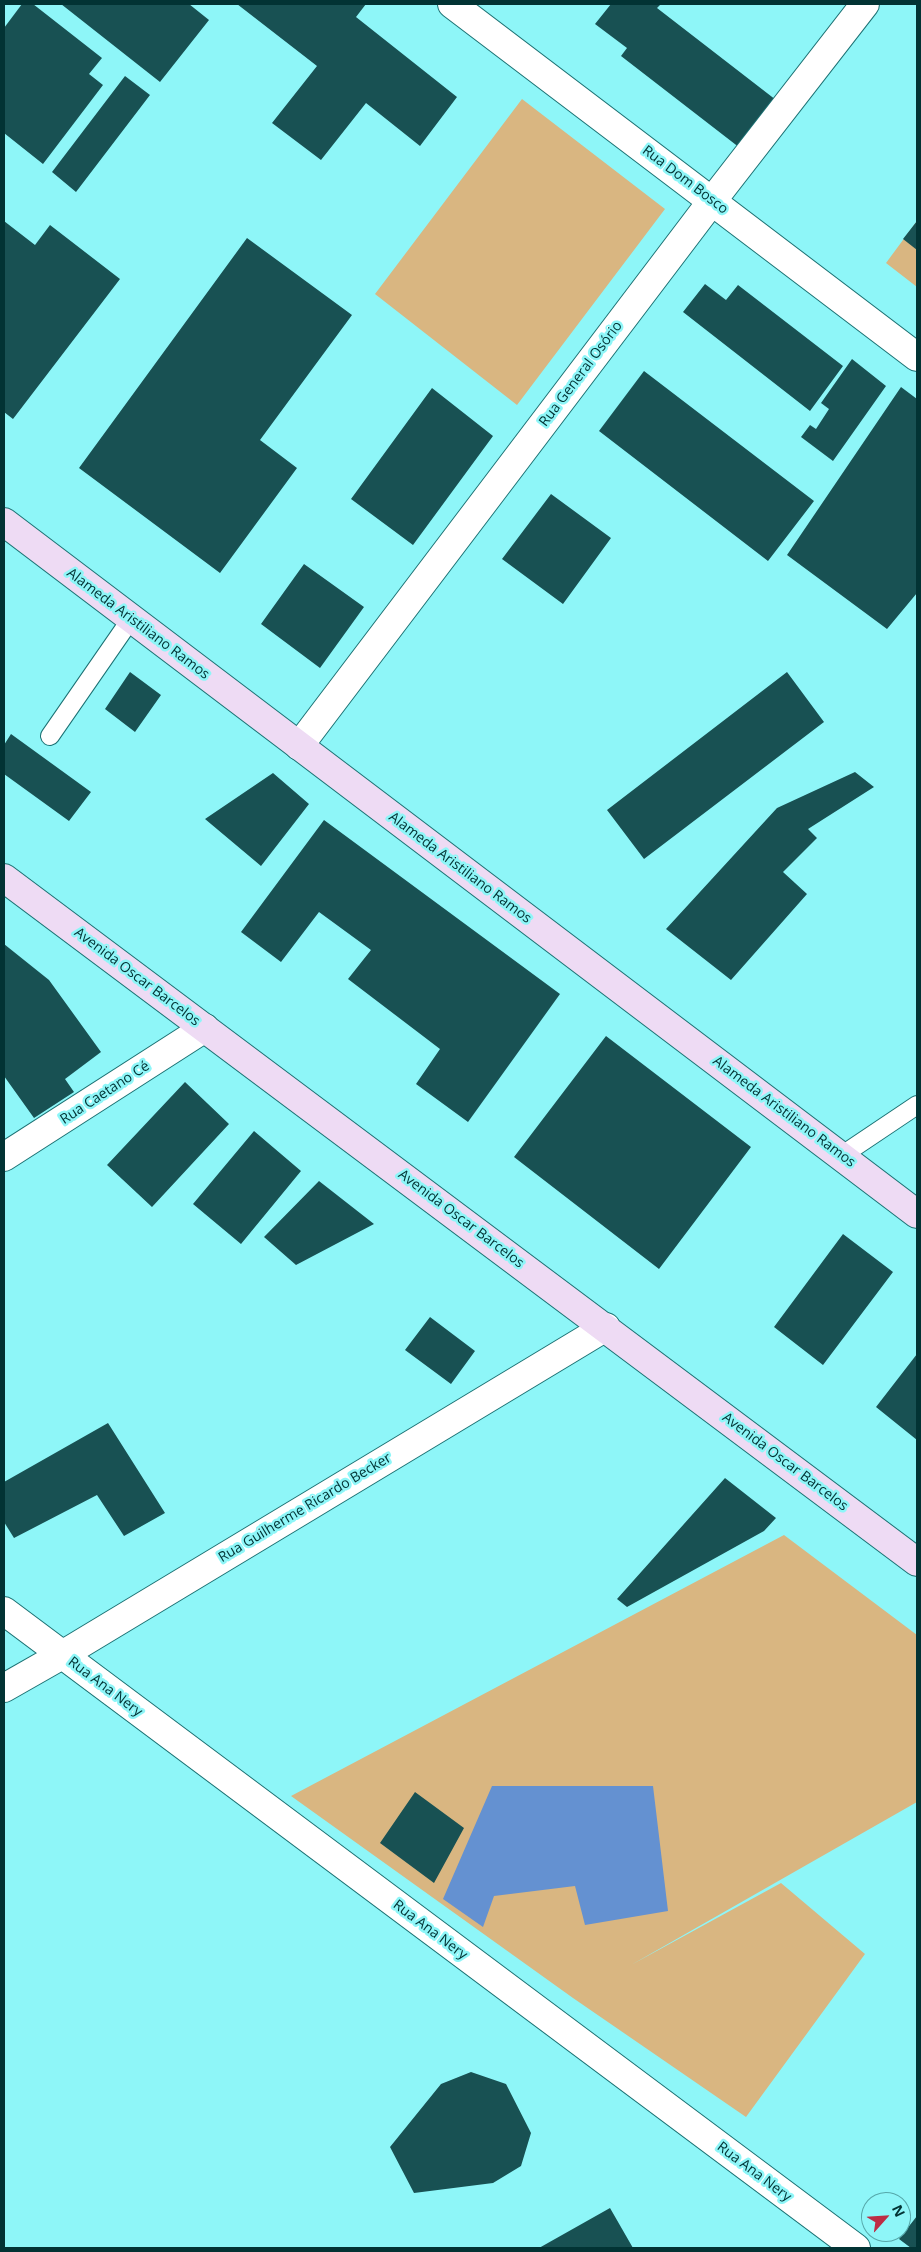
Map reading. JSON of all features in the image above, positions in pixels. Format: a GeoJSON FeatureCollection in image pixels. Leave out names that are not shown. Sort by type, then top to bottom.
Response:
{"type":"FeatureCollection","features":[{"type":"Feature","properties":{"kind":"main road","name":"Alameda Aristiliano Ramos"},"geometry":{"type":"LineString","coordinates":[[4,522],[917,1214]]}},
{"type":"Feature","properties":{"kind":"main road","name":"Avenida Oscar Barcelos"},"geometry":{"type":"LineString","coordinates":[[4,878],[606,1327],[917,1562]]}},
{"type":"Feature","properties":{"kind":"street","name":"Rua Dom Bosco"},"geometry":{"type":"LineString","coordinates":[[452,4],[917,357]]}},
{"type":"Feature","properties":{"kind":"street","name":"Rua General Osório"},"geometry":{"type":"LineString","coordinates":[[299,746],[712,201],[865,4]]}},
{"type":"Feature","properties":{"kind":"street","name":"Rua Caetano Cé"},"geometry":{"type":"LineString","coordinates":[[4,1157],[206,1028]]}},
{"type":"Feature","properties":{"kind":"street","name":"Rua Guilherme Ricardo Becker"},"geometry":{"type":"LineString","coordinates":[[4,1688],[62,1655],[606,1327]]}},
{"type":"Feature","properties":{"kind":"street","name":"Rua Ana Nery"},"geometry":{"type":"LineString","coordinates":[[4,1611],[856,2248]]}},
{"type":"Feature","properties":{"kind":"lane"},"geometry":{"type":"LineString","coordinates":[[50,736],[131,619]]}},
{"type":"Feature","properties":{"kind":"lane"},"geometry":{"type":"LineString","coordinates":[[841,1156],[917,1105]]}},
{"type":"Feature","properties":{"kind":"shaded area"},"geometry":{"type":"Polygon","coordinates":[[[522,99],[665,209],[517,405],[375,294],[522,99]]]}},
{"type":"Feature","properties":{"kind":"shaded area"},"geometry":{"type":"Polygon","coordinates":[[[917,221],[917,287],[886,263],[917,221]]]}},
{"type":"Feature","properties":{"kind":"shaded area"},"geometry":{"type":"Polygon","coordinates":[[[784,1535],[917,1635],[917,1802],[631,1965],[781,1883],[865,1954],[746,2117],[573,1998],[291,1796],[784,1535]]]}},
{"type":"Feature","properties":{"kind":"water"},"geometry":{"type":"Polygon","coordinates":[[[492,1786],[653,1786],[668,1911],[585,1925],[575,1886],[494,1896],[483,1927],[443,1899],[492,1786]]]}},
{"type":"Feature","properties":{"kind":"building"},"geometry":{"type":"Polygon","coordinates":[[[22,4],[33,4],[102,58],[89,74],[103,85],[43,164],[4,133],[4,28],[22,4]]]}},
{"type":"Feature","properties":{"kind":"building"},"geometry":{"type":"Polygon","coordinates":[[[61,4],[189,4],[209,20],[160,82],[61,4]]]}},
{"type":"Feature","properties":{"kind":"building"},"geometry":{"type":"Polygon","coordinates":[[[237,4],[366,4],[356,17],[457,97],[420,146],[366,103],[321,160],[272,123],[317,66],[237,4]]]}},
{"type":"Feature","properties":{"kind":"building"},"geometry":{"type":"Polygon","coordinates":[[[611,4],[661,4],[657,8],[776,100],[740,148],[621,56],[627,48],[595,24],[611,4]]]}},
{"type":"Feature","properties":{"kind":"building"},"geometry":{"type":"Polygon","coordinates":[[[125,76],[150,95],[76,192],[52,172],[125,76]]]}},
{"type":"Feature","properties":{"kind":"building"},"geometry":{"type":"Polygon","coordinates":[[[4,221],[35,245],[50,225],[120,279],[13,419],[4,412],[4,221]]]}},
{"type":"Feature","properties":{"kind":"building"},"geometry":{"type":"Polygon","coordinates":[[[917,221],[917,250],[903,239],[917,221]]]}},
{"type":"Feature","properties":{"kind":"building"},"geometry":{"type":"Polygon","coordinates":[[[247,238],[352,315],[260,440],[297,468],[220,573],[79,468],[247,238]]]}},
{"type":"Feature","properties":{"kind":"building"},"geometry":{"type":"Polygon","coordinates":[[[705,284],[726,300],[738,285],[843,366],[810,411],[683,312],[705,284]]]}},
{"type":"Feature","properties":{"kind":"building"},"geometry":{"type":"Polygon","coordinates":[[[852,359],[886,386],[833,461],[801,437],[810,425],[816,429],[829,409],[821,403],[852,359]]]}},
{"type":"Feature","properties":{"kind":"building"},"geometry":{"type":"Polygon","coordinates":[[[644,371],[814,501],[768,561],[599,431],[644,371]]]}},
{"type":"Feature","properties":{"kind":"building"},"geometry":{"type":"Polygon","coordinates":[[[901,387],[917,399],[917,593],[887,629],[787,555],[901,387]]]}},
{"type":"Feature","properties":{"kind":"building"},"geometry":{"type":"Polygon","coordinates":[[[432,388],[493,436],[413,545],[351,499],[432,388]]]}},
{"type":"Feature","properties":{"kind":"building"},"geometry":{"type":"Polygon","coordinates":[[[551,494],[611,538],[563,604],[502,559],[551,494]]]}},
{"type":"Feature","properties":{"kind":"building"},"geometry":{"type":"Polygon","coordinates":[[[304,564],[364,607],[320,668],[261,624],[304,564]]]}},
{"type":"Feature","properties":{"kind":"building"},"geometry":{"type":"Polygon","coordinates":[[[130,672],[161,695],[135,732],[105,709],[130,672]]]}},
{"type":"Feature","properties":{"kind":"building"},"geometry":{"type":"Polygon","coordinates":[[[787,672],[824,722],[644,859],[607,810],[787,672]]]}},
{"type":"Feature","properties":{"kind":"building"},"geometry":{"type":"Polygon","coordinates":[[[11,734],[91,792],[69,821],[4,774],[4,745],[11,734]]]}},
{"type":"Feature","properties":{"kind":"building"},"geometry":{"type":"Polygon","coordinates":[[[855,772],[874,787],[808,829],[817,838],[783,872],[807,894],[731,980],[666,929],[777,808],[855,772]]]}},
{"type":"Feature","properties":{"kind":"building"},"geometry":{"type":"Polygon","coordinates":[[[273,773],[309,804],[261,866],[205,819],[273,773]]]}},
{"type":"Feature","properties":{"kind":"building"},"geometry":{"type":"Polygon","coordinates":[[[324,820],[560,994],[468,1122],[416,1084],[440,1049],[348,979],[371,950],[319,912],[281,962],[241,932],[324,820]]]}},
{"type":"Feature","properties":{"kind":"building"},"geometry":{"type":"Polygon","coordinates":[[[4,944],[49,980],[101,1052],[65,1079],[74,1092],[34,1118],[4,1076],[4,944]]]}},
{"type":"Feature","properties":{"kind":"building"},"geometry":{"type":"Polygon","coordinates":[[[606,1036],[751,1147],[659,1269],[514,1157],[606,1036]]]}},
{"type":"Feature","properties":{"kind":"building"},"geometry":{"type":"Polygon","coordinates":[[[185,1082],[229,1124],[152,1207],[107,1165],[185,1082]]]}},
{"type":"Feature","properties":{"kind":"building"},"geometry":{"type":"Polygon","coordinates":[[[254,1131],[301,1171],[241,1244],[193,1204],[254,1131]]]}},
{"type":"Feature","properties":{"kind":"building"},"geometry":{"type":"Polygon","coordinates":[[[319,1181],[374,1224],[296,1265],[264,1237],[319,1181]]]}},
{"type":"Feature","properties":{"kind":"building"},"geometry":{"type":"Polygon","coordinates":[[[843,1234],[893,1272],[823,1365],[774,1327],[843,1234]]]}},
{"type":"Feature","properties":{"kind":"building"},"geometry":{"type":"Polygon","coordinates":[[[430,1317],[475,1351],[451,1384],[405,1350],[430,1317]]]}},
{"type":"Feature","properties":{"kind":"building"},"geometry":{"type":"Polygon","coordinates":[[[917,1354],[917,1440],[876,1407],[917,1354]]]}},
{"type":"Feature","properties":{"kind":"building"},"geometry":{"type":"Polygon","coordinates":[[[108,1423],[165,1513],[124,1536],[97,1495],[14,1538],[4,1522],[4,1482],[108,1423]]]}},
{"type":"Feature","properties":{"kind":"building"},"geometry":{"type":"Polygon","coordinates":[[[725,1478],[776,1518],[764,1531],[627,1607],[617,1599],[725,1478]]]}},
{"type":"Feature","properties":{"kind":"building"},"geometry":{"type":"Polygon","coordinates":[[[415,1792],[464,1828],[434,1883],[380,1843],[415,1792]]]}},
{"type":"Feature","properties":{"kind":"building"},"geometry":{"type":"Polygon","coordinates":[[[471,2072],[506,2084],[531,2133],[521,2166],[493,2183],[414,2193],[390,2147],[441,2084],[471,2072]]]}},
{"type":"Feature","properties":{"kind":"building"},"geometry":{"type":"Polygon","coordinates":[[[610,2208],[633,2248],[539,2248],[610,2208]]]}},
{"type":"Feature","properties":{"kind":"building"},"geometry":{"type":"Polygon","coordinates":[[[917,2216],[917,2248],[911,2248],[903,2242],[911,2242],[911,2224],[917,2216]]]}}]}
